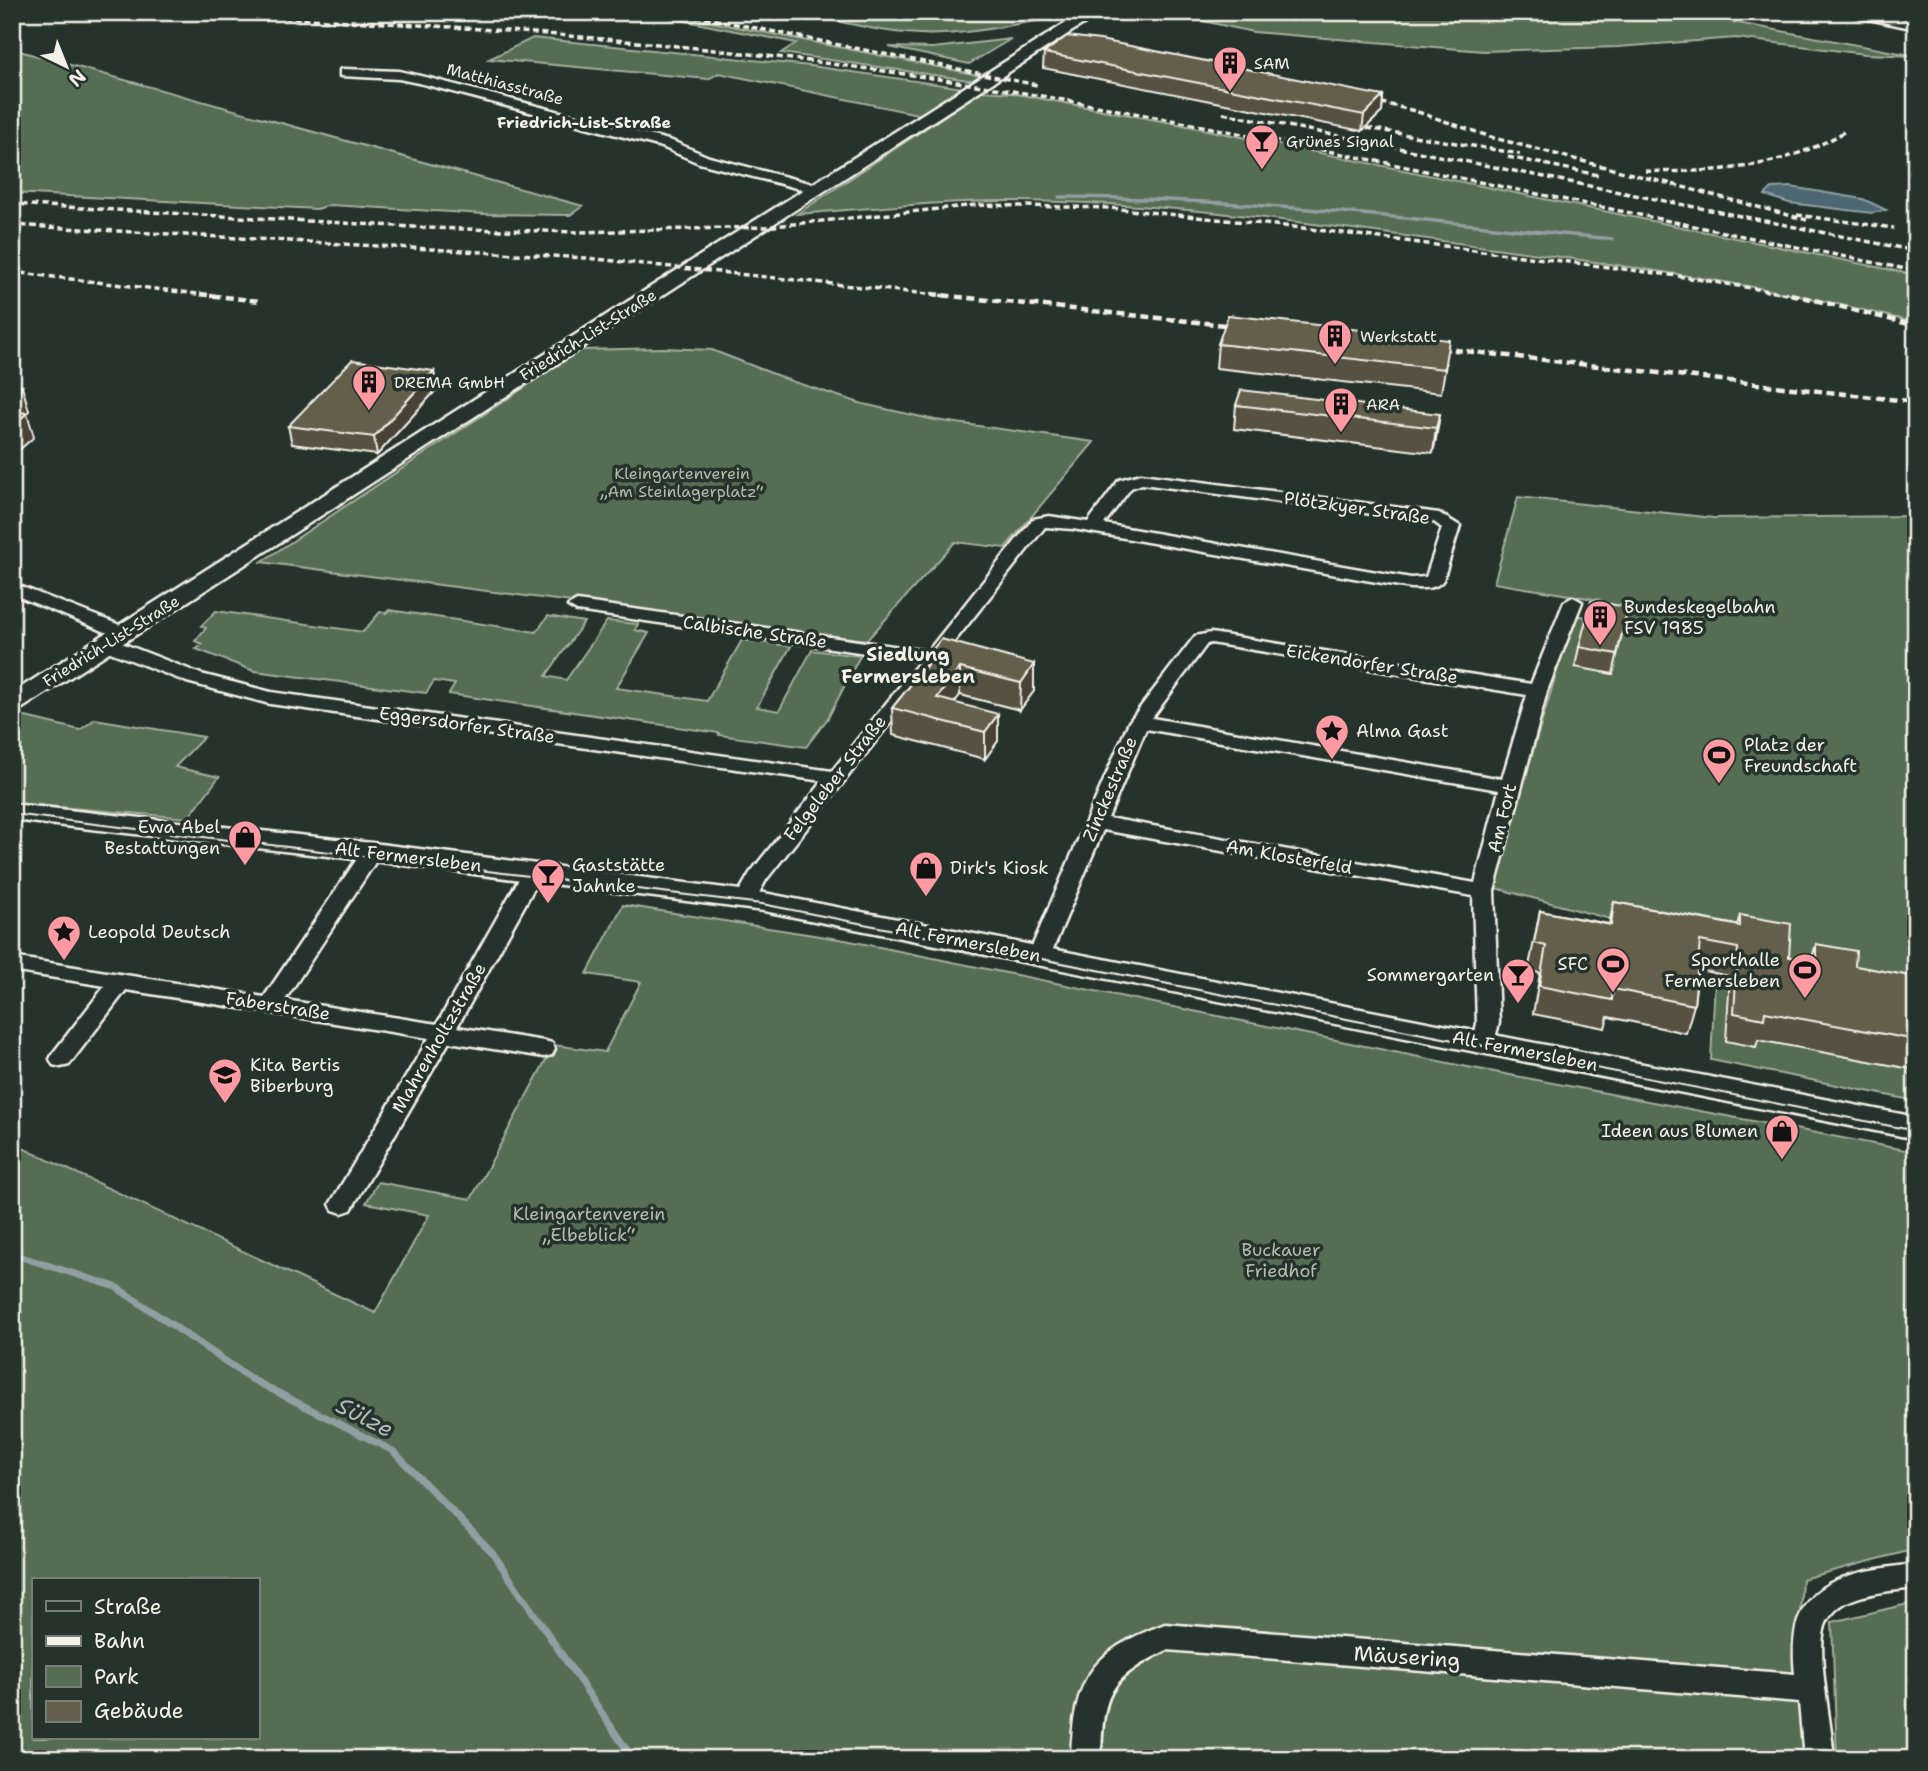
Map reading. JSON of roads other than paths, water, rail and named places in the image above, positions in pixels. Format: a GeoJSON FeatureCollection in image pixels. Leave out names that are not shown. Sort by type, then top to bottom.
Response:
{"type":"FeatureCollection","features":[{"type":"Feature","properties":{"kind":"street","name":"Friedrich-List-Straße"},"geometry":{"type":"LineString","coordinates":[[12,704],[1094,12]]}},
{"type":"Feature","properties":{"kind":"street"},"geometry":{"type":"LineString","coordinates":[[1841,12],[1916,26]]}},
{"type":"Feature","properties":{"kind":"street","name":"Matthiasstraße"},"geometry":{"type":"LineString","coordinates":[[344,73],[399,75],[425,81],[667,144],[708,161],[816,189]]}},
{"type":"Feature","properties":{"kind":"street","name":"Plötzkyer Straße"},"geometry":{"type":"LineString","coordinates":[[1073,524],[1411,583],[1434,580],[1451,526],[1439,518],[1142,479],[1125,484],[1093,527]]}},
{"type":"Feature","properties":{"kind":"street","name":"Felgeleber Straße"},"geometry":{"type":"LineString","coordinates":[[746,899],[757,877],[1039,523],[1049,520],[1073,524]]}},
{"type":"Feature","properties":{"kind":"street","name":"Eggersdorfer Straße"},"geometry":{"type":"LineString","coordinates":[[15,592],[194,678],[270,698],[835,777]]}},
{"type":"Feature","properties":{"kind":"street","name":"Am Fort"},"geometry":{"type":"LineString","coordinates":[[1484,1043],[1488,1023],[1483,891],[1538,691],[1573,601]]}},
{"type":"Feature","properties":{"kind":"street","name":"Calbische Straße"},"geometry":{"type":"LineString","coordinates":[[577,606],[932,657]]}},
{"type":"Feature","properties":{"kind":"street","name":"Eickendorfer Straße"},"geometry":{"type":"LineString","coordinates":[[1206,638],[1538,691]]}},
{"type":"Feature","properties":{"kind":"street","name":"Zinckestraße"},"geometry":{"type":"LineString","coordinates":[[1039,956],[1139,722],[1193,650],[1206,638]]}},
{"type":"Feature","properties":{"kind":"street"},"geometry":{"type":"LineString","coordinates":[[1139,722],[1510,786]]}},
{"type":"Feature","properties":{"kind":"street","name":"Alt Fermersleben"},"geometry":{"type":"LineString","coordinates":[[12,812],[372,852],[746,899],[1916,1128]]}},
{"type":"Feature","properties":{"kind":"street","name":"Am Klosterfeld"},"geometry":{"type":"LineString","coordinates":[[1096,822],[1483,891]]}},
{"type":"Feature","properties":{"kind":"street"},"geometry":{"type":"LineString","coordinates":[[270,1005],[372,852]]}},
{"type":"Feature","properties":{"kind":"street","name":"Mahrenholtzstraße"},"geometry":{"type":"LineString","coordinates":[[342,1203],[443,1033],[533,872]]}},
{"type":"Feature","properties":{"kind":"street","name":"Faberstraße"},"geometry":{"type":"LineString","coordinates":[[12,964],[544,1049]]}},
{"type":"Feature","properties":{"kind":"street"},"geometry":{"type":"LineString","coordinates":[[61,1059],[121,981]]}},
{"type":"Feature","properties":{"kind":"street"},"geometry":{"type":"LineString","coordinates":[[1819,1759],[1818,1727],[1810,1689],[1806,1642],[1811,1619],[1822,1602],[1840,1590],[1868,1581],[1916,1576]]}},
{"type":"Feature","properties":{"kind":"street","name":"Mäusering"},"geometry":{"type":"LineString","coordinates":[[1086,1759],[1090,1701],[1099,1682],[1110,1667],[1125,1656],[1165,1637],[1810,1689]]}},
{"type":"Feature","properties":{"kind":"water"},"geometry":{"type":"Polygon","coordinates":[[[1791,187],[1863,199],[1886,210],[1872,213],[1789,203],[1765,195],[1772,188],[1791,187]]]}},
{"type":"Feature","properties":{"kind":"waterway"},"geometry":{"type":"LineString","coordinates":[[1059,197],[1267,206],[1612,239]]}},
{"type":"Feature","properties":{"kind":"waterway","name":"Sülze"},"geometry":{"type":"LineString","coordinates":[[12,1254],[116,1287],[253,1380],[393,1451],[492,1552],[633,1759]]}},
{"type":"Feature","properties":{"kind":"tram line"},"geometry":{"type":"LineString","coordinates":[[12,814],[762,904],[1916,1131]]}},
{"type":"Feature","properties":{"kind":"railway"},"geometry":{"type":"LineString","coordinates":[[104,12],[306,19],[509,31],[711,50],[912,75],[1213,128],[1916,271]]}},
{"type":"Feature","properties":{"kind":"railway"},"geometry":{"type":"LineString","coordinates":[[677,12],[1037,85]]}},
{"type":"Feature","properties":{"kind":"railway"},"geometry":{"type":"LineString","coordinates":[[1362,98],[1415,111],[1494,138],[1674,185]]}},
{"type":"Feature","properties":{"kind":"railway"},"geometry":{"type":"LineString","coordinates":[[1223,113],[1916,251]]}},
{"type":"Feature","properties":{"kind":"railway"},"geometry":{"type":"LineString","coordinates":[[1367,128],[1520,154]]}},
{"type":"Feature","properties":{"kind":"railway"},"geometry":{"type":"LineString","coordinates":[[1645,171],[1697,171],[1748,166],[1797,154],[1844,132]]}},
{"type":"Feature","properties":{"kind":"railway"},"geometry":{"type":"LineString","coordinates":[[1508,157],[1598,175]]}},
{"type":"Feature","properties":{"kind":"railway"},"geometry":{"type":"LineString","coordinates":[[1664,182],[1807,220]]}},
{"type":"Feature","properties":{"kind":"railway"},"geometry":{"type":"LineString","coordinates":[[12,204],[430,228],[578,232],[764,227],[977,205],[1110,208],[1303,228],[1678,276],[1798,296]]}},
{"type":"Feature","properties":{"kind":"railway"},"geometry":{"type":"LineString","coordinates":[[1797,215],[1894,228]]}},
{"type":"Feature","properties":{"kind":"railway"},"geometry":{"type":"LineString","coordinates":[[12,225],[586,258],[947,296]]}},
{"type":"Feature","properties":{"kind":"railway"},"geometry":{"type":"LineString","coordinates":[[12,272],[215,296]]}},
{"type":"Feature","properties":{"kind":"railway"},"geometry":{"type":"LineString","coordinates":[[200,294],[259,301]]}},
{"type":"Feature","properties":{"kind":"railway"},"geometry":{"type":"LineString","coordinates":[[931,294],[1244,327]]}},
{"type":"Feature","properties":{"kind":"railway"},"geometry":{"type":"LineString","coordinates":[[1791,294],[1798,296]]}},
{"type":"Feature","properties":{"kind":"railway"},"geometry":{"type":"LineString","coordinates":[[1798,296],[1916,326]]}},
{"type":"Feature","properties":{"kind":"railway"},"geometry":{"type":"LineString","coordinates":[[1429,347],[1916,402]]}},
{"type":"Feature","properties":{"kind":"place","name":"SAM"},"geometry":{"type":"Point","coordinates":[1230,93]}},
{"type":"Feature","properties":{"kind":"place","name":"Grünes Signal"},"geometry":{"type":"Point","coordinates":[1262,171]}},
{"type":"Feature","properties":{"kind":"place","name":"Werkstatt"},"geometry":{"type":"Point","coordinates":[1335,366]}},
{"type":"Feature","properties":{"kind":"place","name":"DREMA GmbH"},"geometry":{"type":"Point","coordinates":[369,412]}},
{"type":"Feature","properties":{"kind":"place","name":"ARA"},"geometry":{"type":"Point","coordinates":[1341,434]}},
{"type":"Feature","properties":{"kind":"place","name":"Bundeskegelbahn FSV 1985"},"geometry":{"type":"Point","coordinates":[1600,647]}},
{"type":"Feature","properties":{"kind":"place","name":"Alma Gast"},"geometry":{"type":"Point","coordinates":[1332,761]}},
{"type":"Feature","properties":{"kind":"place","name":"Platz der Freundschaft"},"geometry":{"type":"Point","coordinates":[1719,785]}},
{"type":"Feature","properties":{"kind":"place","name":"Ewa Abel Bestattungen"},"geometry":{"type":"Point","coordinates":[245,867]}},
{"type":"Feature","properties":{"kind":"place","name":"Dirk's Kiosk"},"geometry":{"type":"Point","coordinates":[926,898]}},
{"type":"Feature","properties":{"kind":"place","name":"Gaststätte Jahnke"},"geometry":{"type":"Point","coordinates":[548,905]}},
{"type":"Feature","properties":{"kind":"place","name":"Leopold Deutsch"},"geometry":{"type":"Point","coordinates":[64,962]}},
{"type":"Feature","properties":{"kind":"place","name":"SFC"},"geometry":{"type":"Point","coordinates":[1613,994]}},
{"type":"Feature","properties":{"kind":"place","name":"Sporthalle Fermersleben"},"geometry":{"type":"Point","coordinates":[1805,1000]}},
{"type":"Feature","properties":{"kind":"place","name":"Sommergarten"},"geometry":{"type":"Point","coordinates":[1518,1005]}},
{"type":"Feature","properties":{"kind":"place","name":"Kita Bertis Biberburg"},"geometry":{"type":"Point","coordinates":[225,1105]}},
{"type":"Feature","properties":{"kind":"place","name":"Ideen aus Blumen"},"geometry":{"type":"Point","coordinates":[1782,1161]}},
{"type":"Feature","properties":{"kind":"district","name":"Friedrich-List-Straße"},"geometry":{"type":"Point","coordinates":[584,122]}},
{"type":"Feature","properties":{"kind":"district","name":"Siedlung Fermersleben"},"geometry":{"type":"Point","coordinates":[908,665]}},
{"type":"Feature","properties":{"kind":"park label","name":"Kleingartenverein „Am Steinlagerplatz“"},"geometry":{"type":"Point","coordinates":[682,482]}},
{"type":"Feature","properties":{"kind":"park label","name":"Kleingartenverein „Elbeblick“"},"geometry":{"type":"Point","coordinates":[589,1224]}},
{"type":"Feature","properties":{"kind":"park label","name":"Buckauer Friedhof"},"geometry":{"type":"Point","coordinates":[1281,1260]}}]}
